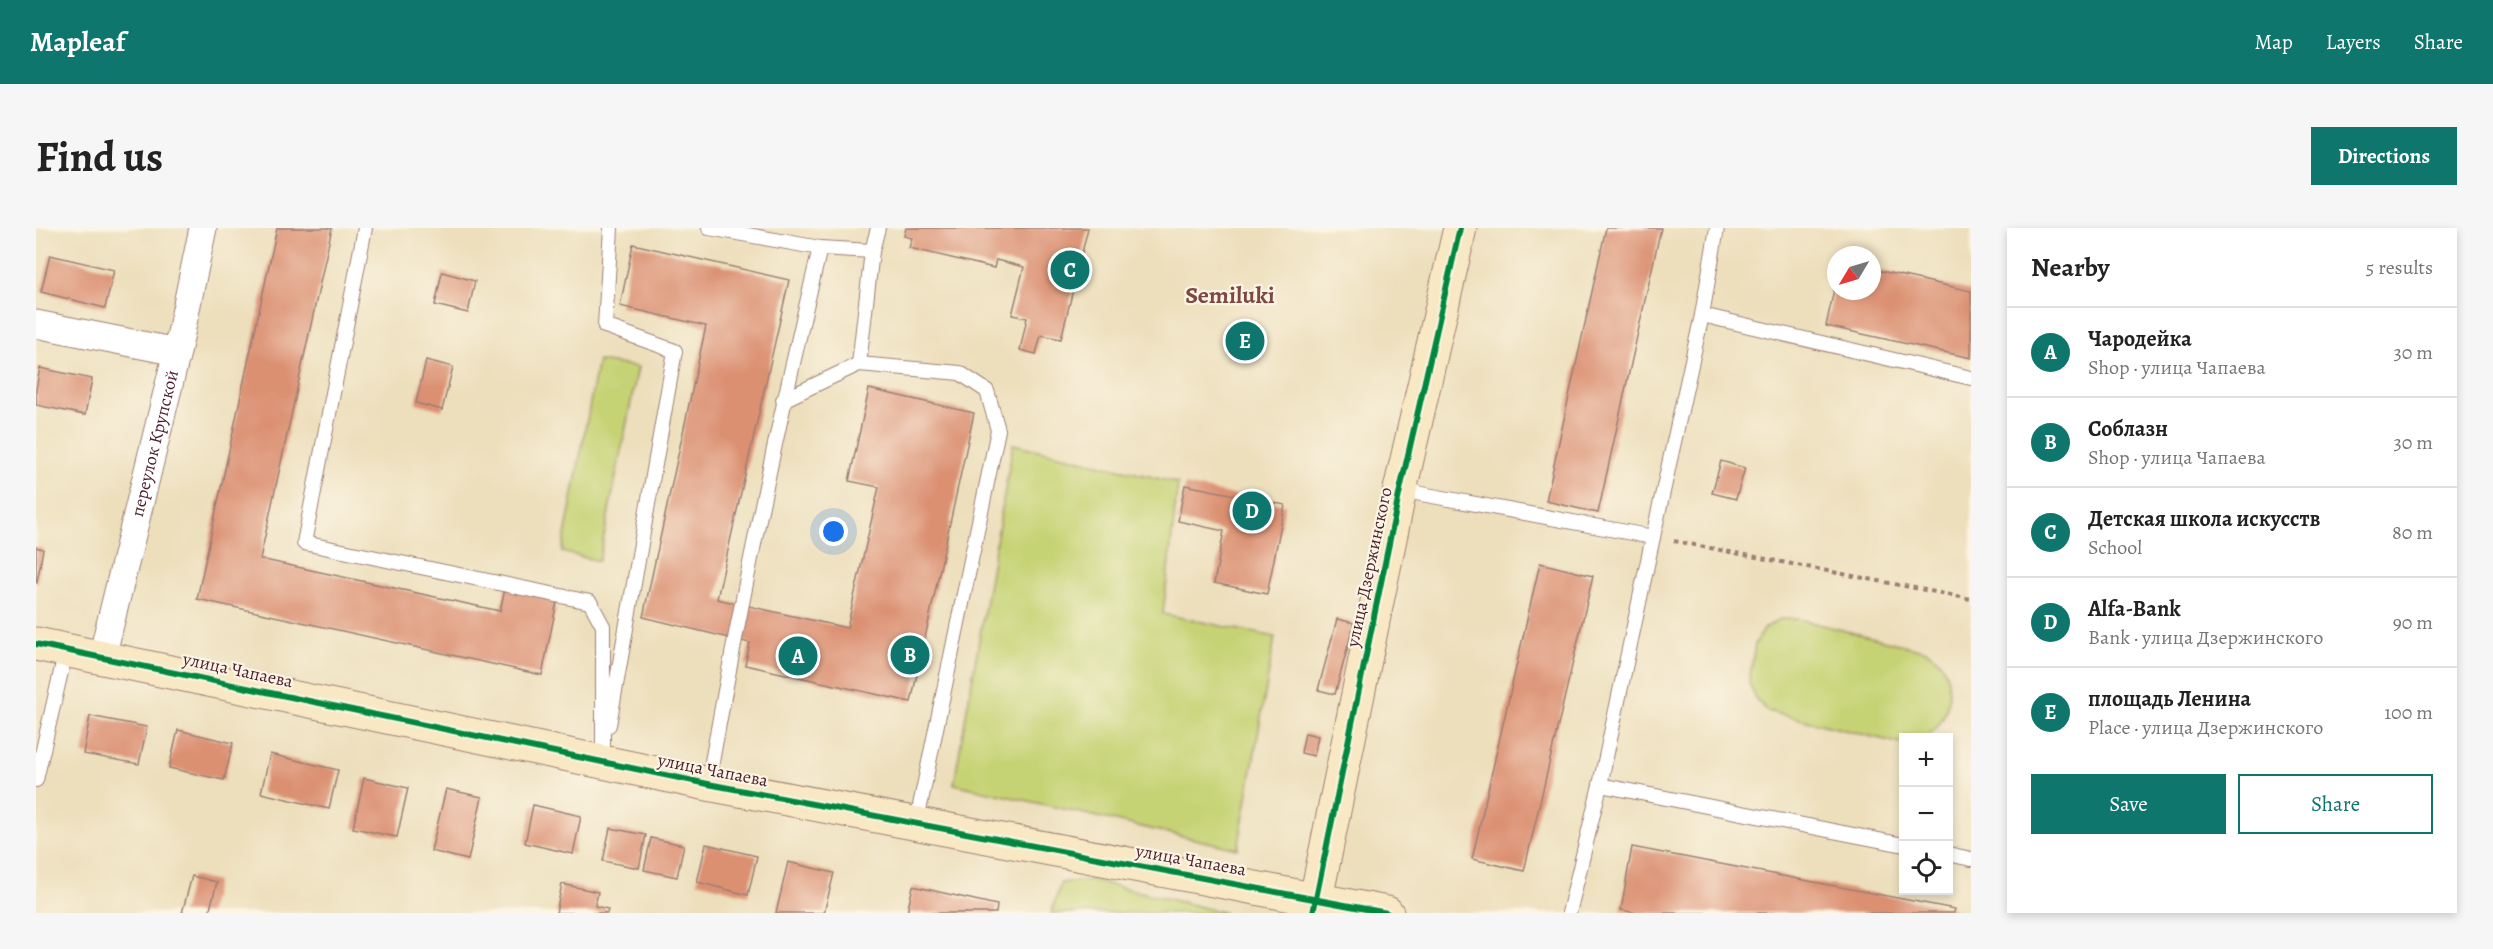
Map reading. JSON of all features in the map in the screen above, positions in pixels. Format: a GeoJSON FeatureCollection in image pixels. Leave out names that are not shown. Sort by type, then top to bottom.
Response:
{"type":"FeatureCollection","features":[{"type":"Feature","properties":{"kind":"street","name":"переулок Крупской"},"geometry":{"type":"LineString","coordinates":[[102,657],[177,352],[203,228]]}},
{"type":"Feature","properties":{"kind":"street","name":"улица Дзержинского"},"geometry":{"type":"LineString","coordinates":[[1314,905],[1400,490],[1460,228]]}},
{"type":"Feature","properties":{"kind":"street"},"geometry":{"type":"LineString","coordinates":[[36,324],[177,352]]}},
{"type":"Feature","properties":{"kind":"street","name":"улица Чапаева"},"geometry":{"type":"LineString","coordinates":[[51,647],[603,763],[1314,905],[1387,913]]}},
{"type":"Feature","properties":{"kind":"lane"},"geometry":{"type":"LineString","coordinates":[[365,228],[304,543],[590,602],[603,626],[603,763]]}},
{"type":"Feature","properties":{"kind":"lane"},"geometry":{"type":"LineString","coordinates":[[603,763],[675,351],[605,326],[611,228]]}},
{"type":"Feature","properties":{"kind":"lane"},"geometry":{"type":"LineString","coordinates":[[709,228],[820,248],[872,251]]}},
{"type":"Feature","properties":{"kind":"lane"},"geometry":{"type":"LineString","coordinates":[[859,364],[872,251],[878,228]]}},
{"type":"Feature","properties":{"kind":"lane"},"geometry":{"type":"LineString","coordinates":[[1569,913],[1600,785],[1702,315],[1717,228]]}},
{"type":"Feature","properties":{"kind":"lane"},"geometry":{"type":"LineString","coordinates":[[708,784],[739,609],[783,400],[820,248]]}},
{"type":"Feature","properties":{"kind":"lane"},"geometry":{"type":"LineString","coordinates":[[1702,315],[1971,378]]}},
{"type":"Feature","properties":{"kind":"lane"},"geometry":{"type":"LineString","coordinates":[[783,400],[859,364],[960,373],[987,391],[998,430],[916,825]]}},
{"type":"Feature","properties":{"kind":"lane"},"geometry":{"type":"LineString","coordinates":[[1400,490],[1653,537]]}},
{"type":"Feature","properties":{"kind":"lane"},"geometry":{"type":"LineString","coordinates":[[36,780],[51,647]]}},
{"type":"Feature","properties":{"kind":"lane"},"geometry":{"type":"LineString","coordinates":[[1600,785],[1899,844]]}},
{"type":"Feature","properties":{"kind":"lane"},"geometry":{"type":"LineString","coordinates":[[1953,855],[1971,859]]}},
{"type":"Feature","properties":{"kind":"path"},"geometry":{"type":"LineString","coordinates":[[1653,537],[1971,599]]}},
{"type":"Feature","properties":{"kind":"green space"},"geometry":{"type":"Polygon","coordinates":[[[598,361],[638,367],[599,561],[562,552],[598,361]]]}},
{"type":"Feature","properties":{"kind":"green space"},"geometry":{"type":"Polygon","coordinates":[[[1013,444],[1178,483],[1163,614],[1275,637],[1238,849],[954,784],[1013,444]]]}},
{"type":"Feature","properties":{"kind":"green space"},"geometry":{"type":"Polygon","coordinates":[[[1780,619],[1798,619],[1927,651],[1942,664],[1948,684],[1947,704],[1940,723],[1930,733],[1899,733],[1899,743],[1767,711],[1756,699],[1749,683],[1755,644],[1765,628],[1780,619]]]}},
{"type":"Feature","properties":{"kind":"green space"},"geometry":{"type":"Polygon","coordinates":[[[1091,880],[1226,913],[1051,913],[1061,883],[1091,880]]]}},
{"type":"Feature","properties":{"kind":"building"},"geometry":{"type":"Polygon","coordinates":[[[277,228],[332,228],[260,559],[500,611],[506,585],[558,597],[542,675],[197,599],[277,228]]]}},
{"type":"Feature","properties":{"kind":"building"},"geometry":{"type":"Polygon","coordinates":[[[906,228],[1088,228],[1061,339],[1041,335],[1036,354],[1020,350],[1027,318],[1012,315],[1024,267],[996,260],[994,268],[909,248],[912,238],[904,236],[906,228]]]}},
{"type":"Feature","properties":{"kind":"building"},"geometry":{"type":"Polygon","coordinates":[[[1606,228],[1661,228],[1598,513],[1546,501],[1606,228]]]}},
{"type":"Feature","properties":{"kind":"building"},"geometry":{"type":"Polygon","coordinates":[[[633,244],[789,280],[717,599],[847,628],[879,487],[849,481],[869,389],[974,413],[911,702],[745,665],[750,643],[643,617],[706,326],[620,306],[633,244]]]}},
{"type":"Feature","properties":{"kind":"building"},"geometry":{"type":"Polygon","coordinates":[[[50,255],[114,270],[105,308],[41,292],[50,255]]]}},
{"type":"Feature","properties":{"kind":"building"},"geometry":{"type":"Polygon","coordinates":[[[1881,271],[1971,291],[1971,358],[1826,326],[1832,300],[1881,300],[1881,271]]]}},
{"type":"Feature","properties":{"kind":"building"},"geometry":{"type":"Polygon","coordinates":[[[442,272],[475,281],[468,313],[435,305],[442,272]]]}},
{"type":"Feature","properties":{"kind":"building"},"geometry":{"type":"Polygon","coordinates":[[[426,360],[453,367],[442,410],[416,403],[426,360]]]}},
{"type":"Feature","properties":{"kind":"building"},"geometry":{"type":"Polygon","coordinates":[[[40,368],[92,379],[85,415],[36,405],[40,368]]]}},
{"type":"Feature","properties":{"kind":"building"},"geometry":{"type":"Polygon","coordinates":[[[1721,461],[1745,468],[1736,499],[1712,493],[1721,461]]]}},
{"type":"Feature","properties":{"kind":"building"},"geometry":{"type":"Polygon","coordinates":[[[1185,485],[1285,505],[1267,594],[1214,583],[1224,531],[1178,521],[1185,485]]]}},
{"type":"Feature","properties":{"kind":"building"},"geometry":{"type":"Polygon","coordinates":[[[36,547],[43,549],[37,583],[36,582],[36,547]]]}},
{"type":"Feature","properties":{"kind":"building"},"geometry":{"type":"Polygon","coordinates":[[[1540,563],[1593,576],[1524,871],[1472,859],[1540,563]]]}},
{"type":"Feature","properties":{"kind":"building"},"geometry":{"type":"Polygon","coordinates":[[[1337,619],[1354,623],[1335,694],[1318,690],[1337,619]]]}},
{"type":"Feature","properties":{"kind":"building"},"geometry":{"type":"Polygon","coordinates":[[[90,716],[147,727],[139,764],[83,754],[90,716]]]}},
{"type":"Feature","properties":{"kind":"building"},"geometry":{"type":"Polygon","coordinates":[[[178,730],[233,743],[224,780],[169,768],[178,730]]]}},
{"type":"Feature","properties":{"kind":"building"},"geometry":{"type":"Polygon","coordinates":[[[1305,733],[1318,736],[1314,756],[1301,753],[1305,733]]]}},
{"type":"Feature","properties":{"kind":"building"},"geometry":{"type":"Polygon","coordinates":[[[270,754],[338,770],[329,809],[261,793],[270,754]]]}},
{"type":"Feature","properties":{"kind":"building"},"geometry":{"type":"Polygon","coordinates":[[[364,778],[408,788],[397,837],[353,828],[364,778]]]}},
{"type":"Feature","properties":{"kind":"building"},"geometry":{"type":"Polygon","coordinates":[[[446,789],[482,797],[468,860],[431,851],[446,789]]]}},
{"type":"Feature","properties":{"kind":"building"},"geometry":{"type":"Polygon","coordinates":[[[533,805],[581,816],[573,854],[525,843],[533,805]]]}},
{"type":"Feature","properties":{"kind":"building"},"geometry":{"type":"Polygon","coordinates":[[[610,828],[646,835],[639,868],[603,861],[610,828]]]}},
{"type":"Feature","properties":{"kind":"building"},"geometry":{"type":"Polygon","coordinates":[[[651,838],[684,845],[677,877],[644,870],[651,838]]]}},
{"type":"Feature","properties":{"kind":"building"},"geometry":{"type":"Polygon","coordinates":[[[706,844],[757,856],[748,895],[697,882],[706,844]]]}},
{"type":"Feature","properties":{"kind":"building"},"geometry":{"type":"Polygon","coordinates":[[[1632,847],[1955,909],[1954,913],[1636,913],[1621,910],[1632,847]]]}},
{"type":"Feature","properties":{"kind":"building"},"geometry":{"type":"Polygon","coordinates":[[[788,862],[834,873],[824,913],[776,913],[788,862]]]}},
{"type":"Feature","properties":{"kind":"building"},"geometry":{"type":"Polygon","coordinates":[[[192,876],[217,882],[209,913],[182,913],[192,876]]]}},
{"type":"Feature","properties":{"kind":"building"},"geometry":{"type":"Polygon","coordinates":[[[562,884],[598,892],[595,906],[608,909],[607,913],[556,913],[562,884]]]}},
{"type":"Feature","properties":{"kind":"building"},"geometry":{"type":"Polygon","coordinates":[[[913,886],[997,905],[996,913],[907,913],[913,886]]]}},
{"type":"Feature","properties":{"kind":"cycle path"},"geometry":{"type":"LineString","coordinates":[[1313,913],[1400,490],[1460,228]]}},
{"type":"Feature","properties":{"kind":"cycle path"},"geometry":{"type":"LineString","coordinates":[[36,644],[708,784],[1387,913]]}},
{"type":"Feature","properties":{"kind":"place","name":"Детская школа искусств"},"geometry":{"type":"Point","coordinates":[1070,270]}},
{"type":"Feature","properties":{"kind":"place","name":"площадь Ленина"},"geometry":{"type":"Point","coordinates":[1245,341]}},
{"type":"Feature","properties":{"kind":"place","name":"Alfa-Bank"},"geometry":{"type":"Point","coordinates":[1252,511]}},
{"type":"Feature","properties":{"kind":"place","name":"Соблазн"},"geometry":{"type":"Point","coordinates":[910,655]}},
{"type":"Feature","properties":{"kind":"place","name":"Чародейка"},"geometry":{"type":"Point","coordinates":[798,656]}},
{"type":"Feature","properties":{"kind":"district","name":"Semiluki"},"geometry":{"type":"Point","coordinates":[1230,295]}}]}
